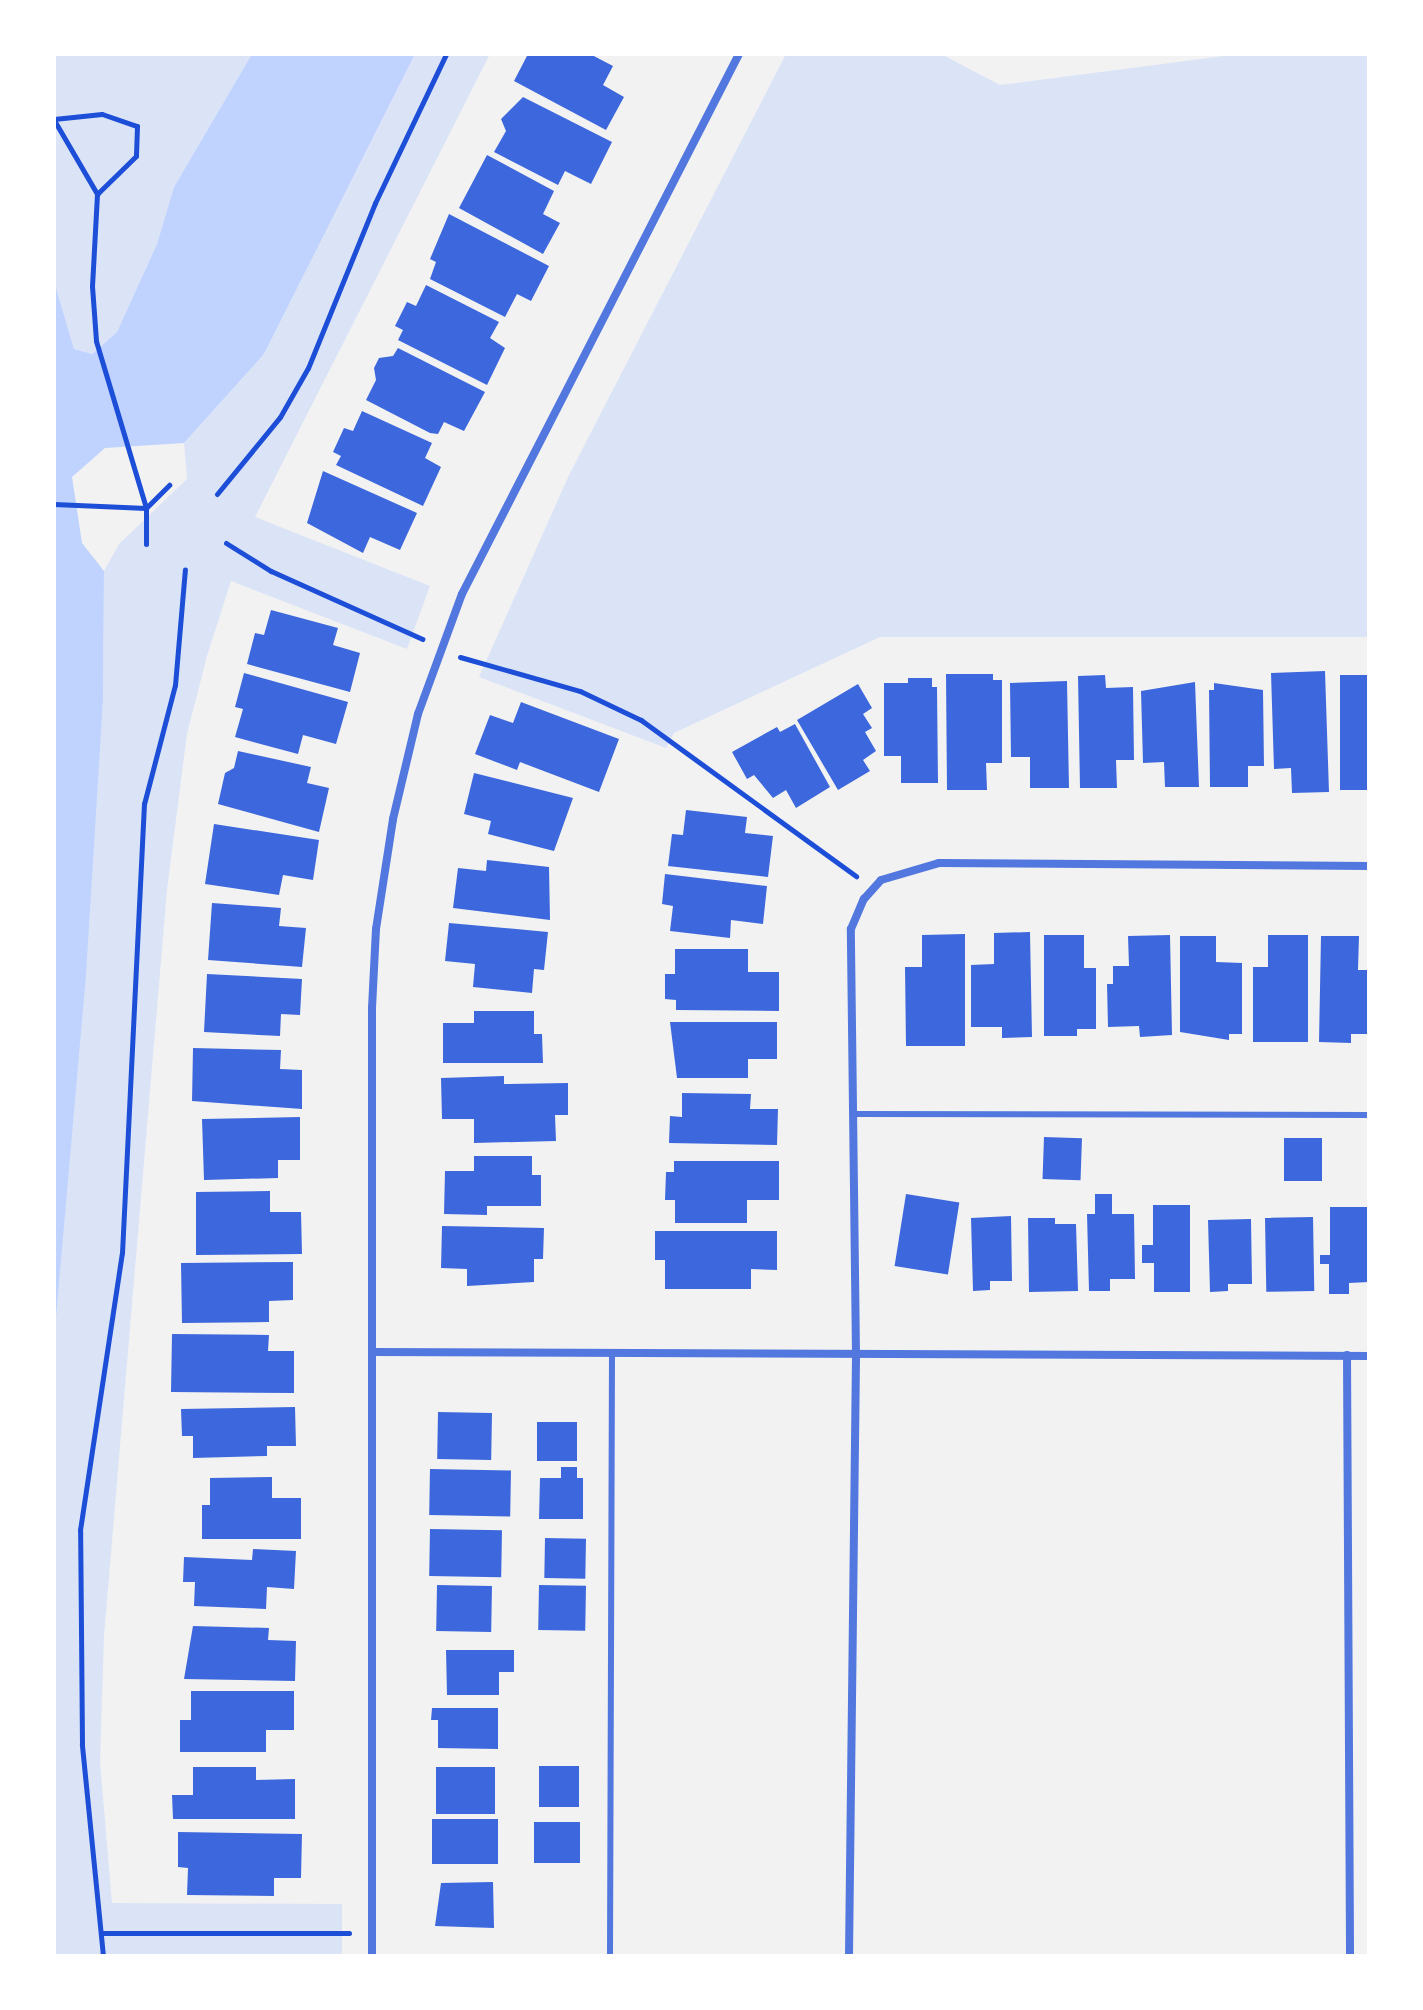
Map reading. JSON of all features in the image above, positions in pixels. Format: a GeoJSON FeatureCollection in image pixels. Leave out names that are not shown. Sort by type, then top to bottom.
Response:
{"type":"FeatureCollection","features":[{"type":"Feature","properties":{"kind":"street"},"geometry":{"type":"LineString","coordinates":[[372,1956],[376,929],[393,819],[418,714],[462,594],[739,54]]}},
{"type":"Feature","properties":{"kind":"street"},"geometry":{"type":"LineString","coordinates":[[849,1956],[856,1354],[851,929],[873,888],[908,870],[939,863],[1369,866]]}},
{"type":"Feature","properties":{"kind":"street"},"geometry":{"type":"LineString","coordinates":[[372,1352],[1369,1356]]}},
{"type":"Feature","properties":{"kind":"street"},"geometry":{"type":"LineString","coordinates":[[1347,1355],[1350,1956]]}},
{"type":"Feature","properties":{"kind":"lane"},"geometry":{"type":"LineString","coordinates":[[853,1114],[1369,1115]]}},
{"type":"Feature","properties":{"kind":"lane"},"geometry":{"type":"LineString","coordinates":[[610,1956],[612,1353]]}},
{"type":"Feature","properties":{"kind":"path"},"geometry":{"type":"LineString","coordinates":[[217,494],[272,428],[308,368],[375,203],[446,54]]}},
{"type":"Feature","properties":{"kind":"path"},"geometry":{"type":"LineString","coordinates":[[97,194],[136,156],[137,126],[102,114],[54,120],[97,194],[92,286],[96,341],[132,475],[146,508],[146,544]]}},
{"type":"Feature","properties":{"kind":"path"},"geometry":{"type":"LineString","coordinates":[[54,504],[108,509],[146,508],[169,485]]}},
{"type":"Feature","properties":{"kind":"path"},"geometry":{"type":"LineString","coordinates":[[226,543],[271,571],[477,665],[580,691],[641,720],[873,888]]}},
{"type":"Feature","properties":{"kind":"path"},"geometry":{"type":"LineString","coordinates":[[103,1956],[82,1744],[80,1530],[122,1253],[144,804],[175,685],[185,569]]}},
{"type":"Feature","properties":{"kind":"path"},"geometry":{"type":"LineString","coordinates":[[102,1933],[371,1933]]}},
{"type":"Feature","properties":{"kind":"shaded area"},"geometry":{"type":"Polygon","coordinates":[[[54,54],[252,54],[174,187],[157,244],[117,332],[91,354],[74,349],[54,281],[54,54]]]}},
{"type":"Feature","properties":{"kind":"shaded area"},"geometry":{"type":"Polygon","coordinates":[[[415,54],[490,54],[255,517],[430,586],[407,649],[231,581],[207,656],[187,734],[167,890],[104,1636],[100,1761],[112,1903],[342,1904],[342,1956],[54,1956],[54,1340],[103,700],[104,571],[119,544],[187,479],[184,443],[264,354],[415,54]]]}},
{"type":"Feature","properties":{"kind":"shaded area"},"geometry":{"type":"Polygon","coordinates":[[[786,54],[941,54],[1000,85],[1239,54],[1369,54],[1369,637],[880,637],[674,733],[666,748],[479,677],[569,475],[786,54]]]}},
{"type":"Feature","properties":{"kind":"water"},"geometry":{"type":"Polygon","coordinates":[[[252,54],[415,54],[264,354],[184,443],[105,448],[72,477],[82,543],[104,571],[103,700],[86,975],[54,1340],[54,281],[74,349],[92,354],[117,332],[157,244],[174,187],[252,54]]]}},
{"type":"Feature","properties":{"kind":"building"},"geometry":{"type":"Polygon","coordinates":[[[528,54],[590,54],[613,66],[603,85],[624,97],[606,130],[514,81],[528,54]]]}},
{"type":"Feature","properties":{"kind":"building"},"geometry":{"type":"Polygon","coordinates":[[[523,97],[612,142],[591,184],[565,171],[558,185],[494,152],[506,131],[501,119],[523,97]]]}},
{"type":"Feature","properties":{"kind":"building"},"geometry":{"type":"Polygon","coordinates":[[[487,155],[554,191],[543,214],[560,223],[543,254],[459,208],[487,155]]]}},
{"type":"Feature","properties":{"kind":"building"},"geometry":{"type":"Polygon","coordinates":[[[449,214],[549,266],[531,301],[517,294],[505,317],[430,279],[436,262],[430,259],[449,214]]]}},
{"type":"Feature","properties":{"kind":"building"},"geometry":{"type":"Polygon","coordinates":[[[426,285],[499,322],[490,338],[505,348],[487,385],[398,340],[403,330],[395,326],[407,302],[416,306],[426,285]]]}},
{"type":"Feature","properties":{"kind":"building"},"geometry":{"type":"Polygon","coordinates":[[[398,348],[485,392],[464,431],[444,422],[438,434],[430,433],[366,400],[376,380],[374,368],[379,358],[393,356],[398,348]]]}},
{"type":"Feature","properties":{"kind":"building"},"geometry":{"type":"Polygon","coordinates":[[[362,411],[432,443],[425,458],[441,467],[423,506],[336,465],[341,456],[333,452],[344,428],[353,431],[362,411]]]}},
{"type":"Feature","properties":{"kind":"building"},"geometry":{"type":"Polygon","coordinates":[[[323,471],[417,513],[400,550],[370,537],[363,553],[307,523],[323,471]]]}},
{"type":"Feature","properties":{"kind":"building"},"geometry":{"type":"Polygon","coordinates":[[[271,610],[338,628],[333,645],[360,653],[350,692],[247,664],[255,633],[264,635],[271,610]]]}},
{"type":"Feature","properties":{"kind":"building"},"geometry":{"type":"Polygon","coordinates":[[[1325,671],[1329,792],[1292,793],[1291,768],[1274,769],[1271,673],[1325,671]]]}},
{"type":"Feature","properties":{"kind":"building"},"geometry":{"type":"Polygon","coordinates":[[[244,673],[348,702],[336,744],[303,735],[298,754],[235,737],[243,709],[235,707],[244,673]]]}},
{"type":"Feature","properties":{"kind":"building"},"geometry":{"type":"Polygon","coordinates":[[[946,674],[993,674],[993,680],[1002,680],[1002,763],[986,763],[987,790],[947,790],[946,674]]]}},
{"type":"Feature","properties":{"kind":"building"},"geometry":{"type":"Polygon","coordinates":[[[1105,675],[1106,688],[1133,687],[1134,760],[1116,760],[1117,788],[1080,788],[1078,676],[1105,675]]]}},
{"type":"Feature","properties":{"kind":"building"},"geometry":{"type":"Polygon","coordinates":[[[1340,675],[1369,675],[1369,790],[1340,790],[1340,675]]]}},
{"type":"Feature","properties":{"kind":"building"},"geometry":{"type":"Polygon","coordinates":[[[908,678],[932,678],[932,687],[937,687],[938,783],[901,783],[901,756],[884,756],[884,683],[908,683],[908,678]]]}},
{"type":"Feature","properties":{"kind":"building"},"geometry":{"type":"Polygon","coordinates":[[[1067,681],[1069,788],[1030,788],[1030,757],[1011,757],[1010,683],[1067,681]]]}},
{"type":"Feature","properties":{"kind":"building"},"geometry":{"type":"Polygon","coordinates":[[[1195,682],[1199,787],[1165,787],[1164,762],[1143,763],[1141,691],[1195,682]]]}},
{"type":"Feature","properties":{"kind":"building"},"geometry":{"type":"Polygon","coordinates":[[[1214,683],[1263,690],[1264,766],[1248,766],[1248,787],[1210,787],[1209,690],[1214,690],[1214,683]]]}},
{"type":"Feature","properties":{"kind":"building"},"geometry":{"type":"Polygon","coordinates":[[[858,684],[872,708],[863,714],[872,728],[865,732],[876,751],[863,760],[870,771],[838,790],[797,720],[858,684]]]}},
{"type":"Feature","properties":{"kind":"building"},"geometry":{"type":"Polygon","coordinates":[[[521,702],[619,739],[599,792],[520,762],[517,770],[475,754],[490,715],[513,723],[521,702]]]}},
{"type":"Feature","properties":{"kind":"building"},"geometry":{"type":"Polygon","coordinates":[[[795,724],[830,787],[796,808],[786,790],[773,798],[754,775],[747,779],[732,752],[777,727],[780,732],[795,724]]]}},
{"type":"Feature","properties":{"kind":"building"},"geometry":{"type":"Polygon","coordinates":[[[238,751],[311,767],[307,783],[329,788],[319,832],[218,804],[225,773],[234,768],[238,751]]]}},
{"type":"Feature","properties":{"kind":"building"},"geometry":{"type":"Polygon","coordinates":[[[474,773],[573,798],[554,851],[488,834],[491,821],[464,814],[474,773]]]}},
{"type":"Feature","properties":{"kind":"building"},"geometry":{"type":"Polygon","coordinates":[[[686,810],[747,817],[745,833],[773,836],[768,877],[668,866],[672,834],[683,835],[686,810]]]}},
{"type":"Feature","properties":{"kind":"building"},"geometry":{"type":"Polygon","coordinates":[[[214,824],[319,840],[313,880],[283,875],[279,895],[205,884],[214,824]]]}},
{"type":"Feature","properties":{"kind":"building"},"geometry":{"type":"Polygon","coordinates":[[[487,860],[549,867],[550,920],[453,908],[458,868],[486,871],[487,860]]]}},
{"type":"Feature","properties":{"kind":"building"},"geometry":{"type":"Polygon","coordinates":[[[665,874],[767,886],[763,924],[731,920],[730,938],[670,931],[673,906],[662,904],[665,874]]]}},
{"type":"Feature","properties":{"kind":"building"},"geometry":{"type":"Polygon","coordinates":[[[212,903],[281,908],[279,926],[306,928],[302,967],[208,960],[212,903]]]}},
{"type":"Feature","properties":{"kind":"building"},"geometry":{"type":"Polygon","coordinates":[[[449,923],[548,932],[544,970],[534,969],[532,993],[473,987],[475,964],[445,961],[449,923]]]}},
{"type":"Feature","properties":{"kind":"building"},"geometry":{"type":"Polygon","coordinates":[[[1030,932],[1032,1037],[1002,1038],[1002,1027],[971,1027],[971,965],[994,964],[994,933],[1030,932]]]}},
{"type":"Feature","properties":{"kind":"building"},"geometry":{"type":"Polygon","coordinates":[[[965,934],[965,1046],[906,1046],[905,967],[922,967],[922,935],[965,934]]]}},
{"type":"Feature","properties":{"kind":"building"},"geometry":{"type":"Polygon","coordinates":[[[1044,935],[1084,935],[1084,968],[1096,968],[1096,1029],[1077,1029],[1077,1036],[1044,1036],[1044,935]]]}},
{"type":"Feature","properties":{"kind":"building"},"geometry":{"type":"Polygon","coordinates":[[[1170,935],[1172,1035],[1140,1037],[1139,1026],[1108,1027],[1107,984],[1113,984],[1113,966],[1129,966],[1128,936],[1170,935]]]}},
{"type":"Feature","properties":{"kind":"building"},"geometry":{"type":"Polygon","coordinates":[[[1268,935],[1308,935],[1308,1042],[1253,1042],[1253,967],[1268,967],[1268,935]]]}},
{"type":"Feature","properties":{"kind":"building"},"geometry":{"type":"Polygon","coordinates":[[[1180,936],[1216,936],[1216,962],[1242,963],[1242,1034],[1229,1034],[1229,1040],[1180,1032],[1180,936]]]}},
{"type":"Feature","properties":{"kind":"building"},"geometry":{"type":"Polygon","coordinates":[[[1321,936],[1359,936],[1358,970],[1369,970],[1369,1034],[1351,1034],[1351,1043],[1319,1042],[1321,936]]]}},
{"type":"Feature","properties":{"kind":"building"},"geometry":{"type":"Polygon","coordinates":[[[675,949],[748,949],[748,972],[779,972],[779,1011],[676,1010],[676,1000],[665,999],[665,974],[675,974],[675,949]]]}},
{"type":"Feature","properties":{"kind":"building"},"geometry":{"type":"Polygon","coordinates":[[[207,974],[302,979],[300,1015],[281,1014],[280,1036],[204,1032],[207,974]]]}},
{"type":"Feature","properties":{"kind":"building"},"geometry":{"type":"Polygon","coordinates":[[[474,1011],[534,1011],[534,1034],[542,1034],[543,1063],[443,1063],[443,1023],[474,1023],[474,1011]]]}},
{"type":"Feature","properties":{"kind":"building"},"geometry":{"type":"Polygon","coordinates":[[[670,1022],[777,1022],[777,1059],[748,1059],[748,1078],[677,1078],[670,1022]]]}},
{"type":"Feature","properties":{"kind":"building"},"geometry":{"type":"Polygon","coordinates":[[[193,1048],[281,1050],[280,1069],[302,1070],[302,1109],[192,1101],[193,1048]]]}},
{"type":"Feature","properties":{"kind":"building"},"geometry":{"type":"Polygon","coordinates":[[[504,1076],[504,1084],[568,1083],[568,1115],[555,1115],[556,1141],[474,1143],[474,1119],[442,1119],[441,1078],[504,1076]]]}},
{"type":"Feature","properties":{"kind":"building"},"geometry":{"type":"Polygon","coordinates":[[[682,1093],[751,1094],[750,1109],[778,1109],[777,1145],[669,1143],[670,1116],[682,1117],[682,1093]]]}},
{"type":"Feature","properties":{"kind":"building"},"geometry":{"type":"Polygon","coordinates":[[[300,1117],[300,1160],[278,1160],[278,1178],[204,1180],[202,1119],[300,1117]]]}},
{"type":"Feature","properties":{"kind":"building"},"geometry":{"type":"Polygon","coordinates":[[[1044,1137],[1082,1138],[1081,1180],[1043,1179],[1044,1137]]]}},
{"type":"Feature","properties":{"kind":"building"},"geometry":{"type":"Polygon","coordinates":[[[1284,1138],[1322,1138],[1322,1181],[1284,1181],[1284,1138]]]}},
{"type":"Feature","properties":{"kind":"building"},"geometry":{"type":"Polygon","coordinates":[[[474,1156],[532,1156],[532,1175],[541,1175],[541,1206],[487,1206],[487,1215],[444,1214],[445,1171],[474,1171],[474,1156]]]}},
{"type":"Feature","properties":{"kind":"building"},"geometry":{"type":"Polygon","coordinates":[[[674,1161],[779,1161],[779,1200],[747,1200],[747,1223],[675,1223],[675,1200],[665,1200],[666,1172],[674,1172],[674,1161]]]}},
{"type":"Feature","properties":{"kind":"building"},"geometry":{"type":"Polygon","coordinates":[[[270,1191],[270,1212],[301,1212],[302,1254],[196,1255],[196,1192],[270,1191]]]}},
{"type":"Feature","properties":{"kind":"building"},"geometry":{"type":"Polygon","coordinates":[[[906,1194],[959,1202],[948,1275],[895,1266],[906,1194]]]}},
{"type":"Feature","properties":{"kind":"building"},"geometry":{"type":"Polygon","coordinates":[[[1095,1194],[1112,1194],[1112,1214],[1134,1214],[1135,1279],[1110,1279],[1110,1291],[1089,1291],[1087,1214],[1095,1214],[1095,1194]]]}},
{"type":"Feature","properties":{"kind":"building"},"geometry":{"type":"Polygon","coordinates":[[[1153,1205],[1190,1205],[1190,1292],[1154,1292],[1154,1263],[1142,1263],[1142,1245],[1153,1245],[1153,1205]]]}},
{"type":"Feature","properties":{"kind":"building"},"geometry":{"type":"Polygon","coordinates":[[[1330,1207],[1369,1207],[1369,1282],[1349,1283],[1349,1294],[1329,1294],[1329,1264],[1320,1264],[1320,1255],[1330,1255],[1330,1207]]]}},
{"type":"Feature","properties":{"kind":"building"},"geometry":{"type":"Polygon","coordinates":[[[1011,1216],[1012,1281],[990,1281],[990,1290],[973,1291],[971,1218],[1011,1216]]]}},
{"type":"Feature","properties":{"kind":"building"},"geometry":{"type":"Polygon","coordinates":[[[1313,1217],[1314,1291],[1266,1292],[1265,1218],[1313,1217]]]}},
{"type":"Feature","properties":{"kind":"building"},"geometry":{"type":"Polygon","coordinates":[[[1028,1218],[1055,1218],[1055,1224],[1076,1224],[1078,1291],[1029,1292],[1028,1218]]]}},
{"type":"Feature","properties":{"kind":"building"},"geometry":{"type":"Polygon","coordinates":[[[1251,1219],[1252,1284],[1228,1284],[1228,1291],[1210,1292],[1208,1220],[1251,1219]]]}},
{"type":"Feature","properties":{"kind":"building"},"geometry":{"type":"Polygon","coordinates":[[[442,1226],[544,1228],[543,1259],[534,1259],[534,1282],[467,1286],[467,1269],[441,1268],[442,1226]]]}},
{"type":"Feature","properties":{"kind":"building"},"geometry":{"type":"Polygon","coordinates":[[[655,1231],[777,1231],[777,1270],[751,1269],[751,1289],[665,1289],[665,1260],[655,1260],[655,1231]]]}},
{"type":"Feature","properties":{"kind":"building"},"geometry":{"type":"Polygon","coordinates":[[[293,1262],[293,1300],[269,1301],[269,1322],[182,1323],[181,1263],[293,1262]]]}},
{"type":"Feature","properties":{"kind":"building"},"geometry":{"type":"Polygon","coordinates":[[[172,1334],[269,1335],[268,1351],[294,1351],[294,1393],[171,1392],[172,1334]]]}},
{"type":"Feature","properties":{"kind":"building"},"geometry":{"type":"Polygon","coordinates":[[[295,1407],[296,1446],[267,1446],[267,1456],[193,1458],[193,1436],[182,1436],[181,1409],[295,1407]]]}},
{"type":"Feature","properties":{"kind":"building"},"geometry":{"type":"Polygon","coordinates":[[[438,1412],[492,1413],[491,1460],[437,1459],[438,1412]]]}},
{"type":"Feature","properties":{"kind":"building"},"geometry":{"type":"Polygon","coordinates":[[[537,1422],[577,1422],[577,1461],[537,1461],[537,1422]]]}},
{"type":"Feature","properties":{"kind":"building"},"geometry":{"type":"Polygon","coordinates":[[[561,1467],[577,1467],[577,1478],[583,1478],[583,1519],[539,1519],[540,1478],[561,1478],[561,1467]]]}},
{"type":"Feature","properties":{"kind":"building"},"geometry":{"type":"Polygon","coordinates":[[[430,1469],[511,1470],[510,1516],[429,1515],[430,1469]]]}},
{"type":"Feature","properties":{"kind":"building"},"geometry":{"type":"Polygon","coordinates":[[[272,1477],[272,1498],[301,1498],[301,1539],[202,1539],[202,1505],[210,1505],[210,1478],[272,1477]]]}},
{"type":"Feature","properties":{"kind":"building"},"geometry":{"type":"Polygon","coordinates":[[[430,1529],[502,1530],[501,1577],[429,1576],[430,1529]]]}},
{"type":"Feature","properties":{"kind":"building"},"geometry":{"type":"Polygon","coordinates":[[[545,1538],[586,1539],[585,1579],[544,1578],[545,1538]]]}},
{"type":"Feature","properties":{"kind":"building"},"geometry":{"type":"Polygon","coordinates":[[[253,1549],[296,1551],[294,1589],[267,1587],[266,1609],[194,1606],[195,1582],[183,1582],[184,1557],[252,1560],[253,1549]]]}},
{"type":"Feature","properties":{"kind":"building"},"geometry":{"type":"Polygon","coordinates":[[[437,1585],[492,1586],[491,1632],[436,1631],[437,1585]]]}},
{"type":"Feature","properties":{"kind":"building"},"geometry":{"type":"Polygon","coordinates":[[[539,1585],[586,1586],[585,1631],[538,1630],[539,1585]]]}},
{"type":"Feature","properties":{"kind":"building"},"geometry":{"type":"Polygon","coordinates":[[[193,1626],[269,1628],[268,1640],[296,1641],[295,1681],[184,1679],[193,1626]]]}},
{"type":"Feature","properties":{"kind":"building"},"geometry":{"type":"Polygon","coordinates":[[[446,1650],[514,1650],[514,1672],[499,1672],[499,1695],[447,1695],[446,1650]]]}},
{"type":"Feature","properties":{"kind":"building"},"geometry":{"type":"Polygon","coordinates":[[[191,1691],[294,1691],[294,1730],[266,1730],[266,1752],[180,1752],[180,1720],[191,1720],[191,1691]]]}},
{"type":"Feature","properties":{"kind":"building"},"geometry":{"type":"Polygon","coordinates":[[[432,1708],[498,1708],[498,1749],[438,1748],[438,1720],[431,1720],[432,1708]]]}},
{"type":"Feature","properties":{"kind":"building"},"geometry":{"type":"Polygon","coordinates":[[[539,1766],[579,1766],[579,1807],[539,1807],[539,1766]]]}},
{"type":"Feature","properties":{"kind":"building"},"geometry":{"type":"Polygon","coordinates":[[[193,1767],[256,1767],[256,1780],[295,1779],[295,1819],[173,1819],[172,1795],[193,1795],[193,1767]]]}},
{"type":"Feature","properties":{"kind":"building"},"geometry":{"type":"Polygon","coordinates":[[[436,1767],[495,1767],[495,1814],[436,1814],[436,1767]]]}},
{"type":"Feature","properties":{"kind":"building"},"geometry":{"type":"Polygon","coordinates":[[[432,1819],[498,1819],[498,1864],[432,1864],[432,1819]]]}},
{"type":"Feature","properties":{"kind":"building"},"geometry":{"type":"Polygon","coordinates":[[[534,1822],[580,1822],[580,1863],[534,1863],[534,1822]]]}},
{"type":"Feature","properties":{"kind":"building"},"geometry":{"type":"Polygon","coordinates":[[[178,1832],[302,1834],[301,1878],[274,1878],[274,1896],[187,1895],[188,1868],[178,1867],[178,1832]]]}},
{"type":"Feature","properties":{"kind":"building"},"geometry":{"type":"Polygon","coordinates":[[[493,1882],[494,1928],[435,1926],[441,1883],[493,1882]]]}}]}
